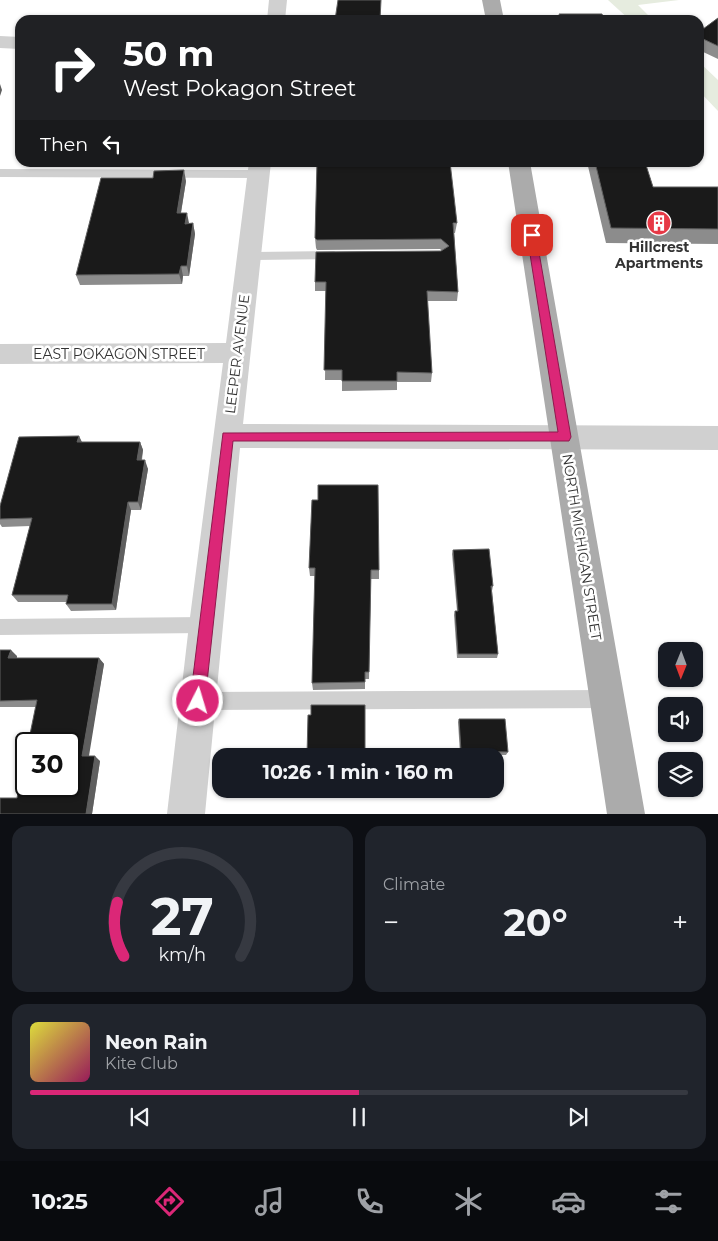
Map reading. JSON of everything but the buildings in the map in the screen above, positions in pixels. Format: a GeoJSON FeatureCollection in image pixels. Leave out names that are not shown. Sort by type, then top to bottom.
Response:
{"type":"FeatureCollection","features":[{"type":"Feature","properties":{"kind":"main road"},"geometry":{"type":"LineString","coordinates":[[491,0],[494,15]]}},
{"type":"Feature","properties":{"kind":"main road","name":"NORTH MICHIGAN STREET"},"geometry":{"type":"LineString","coordinates":[[520,167],[626,814]]}},
{"type":"Feature","properties":{"kind":"street"},"geometry":{"type":"LineString","coordinates":[[276,15],[278,0]]}},
{"type":"Feature","properties":{"kind":"street"},"geometry":{"type":"LineString","coordinates":[[0,42],[15,42]]}},
{"type":"Feature","properties":{"kind":"street","name":"LEEPER AVENUE"},"geometry":{"type":"LineString","coordinates":[[186,814],[205,625],[259,168]]}},
{"type":"Feature","properties":{"kind":"street","name":"EAST POKAGON STREET"},"geometry":{"type":"LineString","coordinates":[[0,354],[238,353]]}},
{"type":"Feature","properties":{"kind":"street"},"geometry":{"type":"LineString","coordinates":[[228,436],[718,438]]}},
{"type":"Feature","properties":{"kind":"lane"},"geometry":{"type":"LineString","coordinates":[[0,173],[259,168]]}},
{"type":"Feature","properties":{"kind":"lane"},"geometry":{"type":"LineString","coordinates":[[249,256],[345,255]]}},
{"type":"Feature","properties":{"kind":"lane"},"geometry":{"type":"LineString","coordinates":[[0,627],[205,625]]}},
{"type":"Feature","properties":{"kind":"lane"},"geometry":{"type":"LineString","coordinates":[[198,701],[606,699]]}},
{"type":"Feature","properties":{"kind":"shaded area"},"geometry":{"type":"Polygon","coordinates":[[[608,0],[679,0],[638,5],[648,15],[624,15],[608,0]]]}},
{"type":"Feature","properties":{"kind":"shaded area"},"geometry":{"type":"Polygon","coordinates":[[[704,67],[718,80],[718,111],[704,96],[704,67]]]}},
{"type":"Feature","properties":{"kind":"place","name":"Hillcrest Apartments"},"geometry":{"type":"Point","coordinates":[659,223]}},
{"type":"Feature","properties":{"kind":"route"},"geometry":{"type":"LineString","coordinates":[[198,701],[207,608],[228,436],[565,437],[532,235]]}}]}
